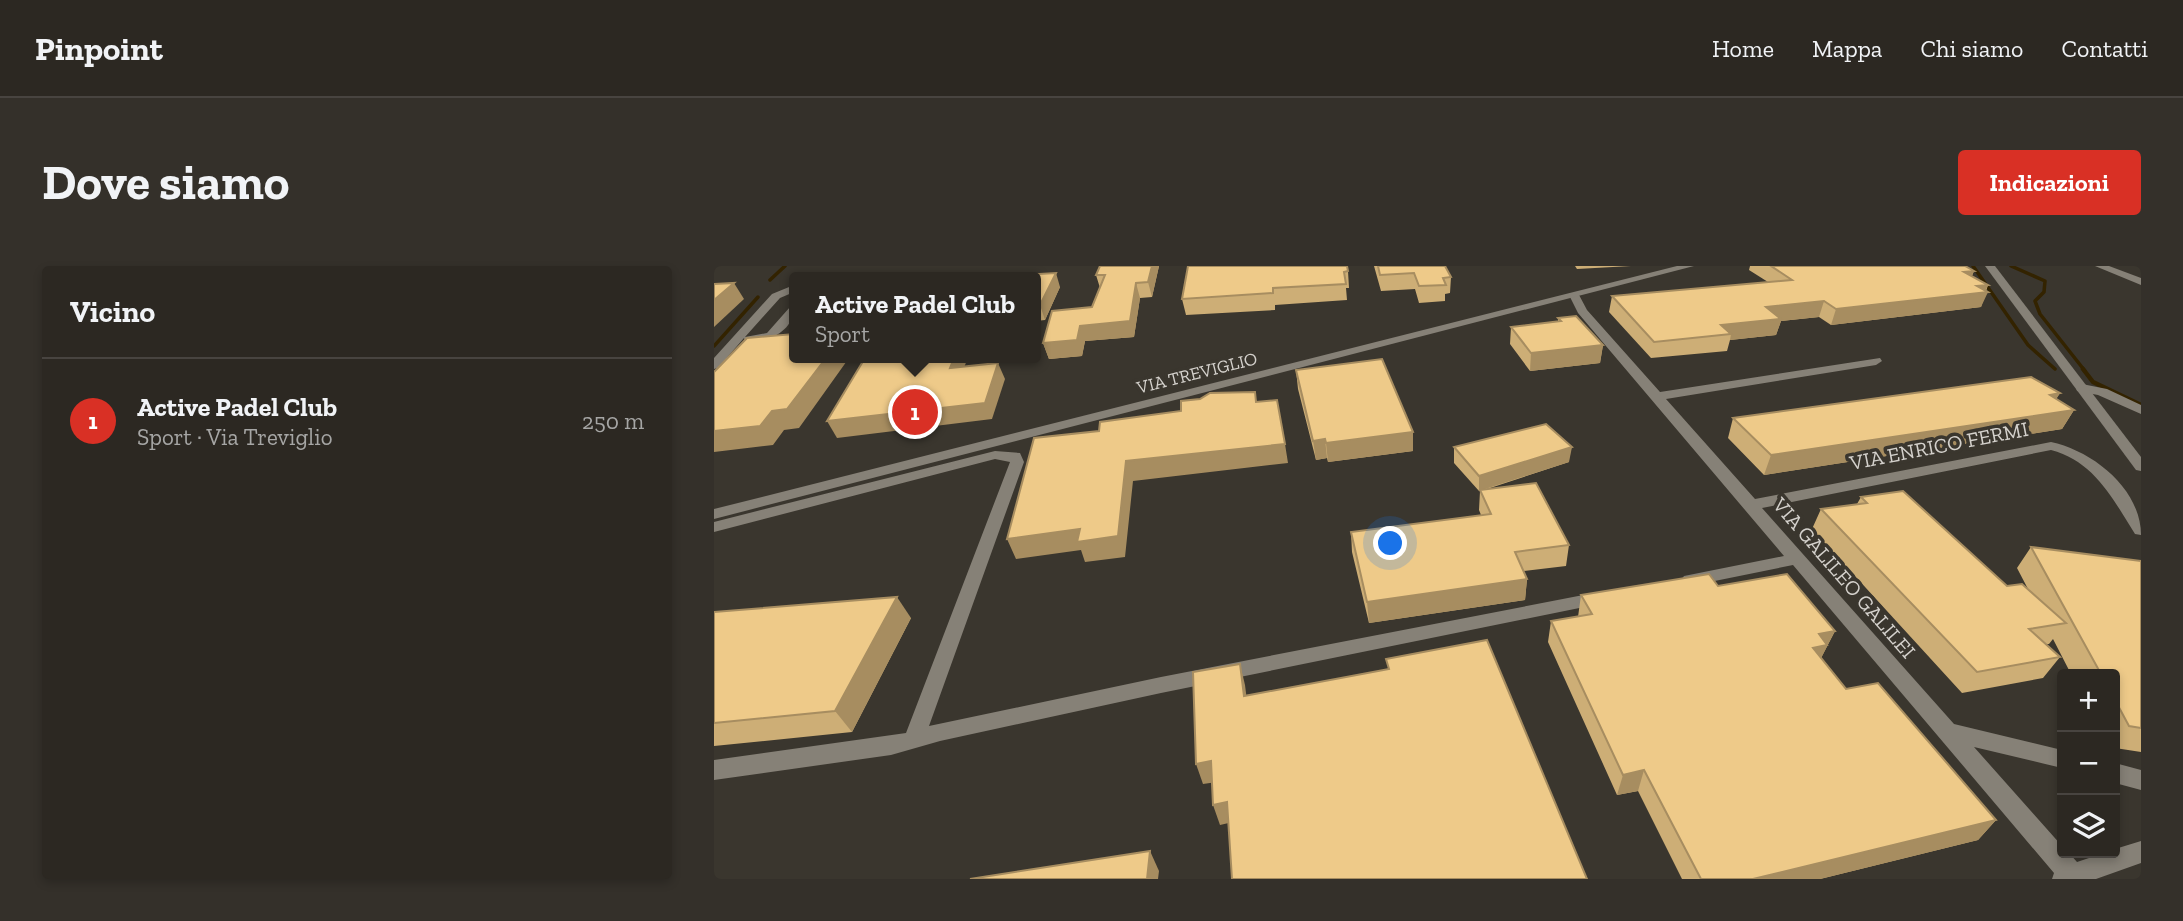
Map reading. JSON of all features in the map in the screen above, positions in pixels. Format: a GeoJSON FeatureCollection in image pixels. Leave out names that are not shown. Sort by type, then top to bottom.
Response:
{"type":"FeatureCollection","features":[{"type":"Feature","properties":{"kind":"street","name":"VIA TREVIGLIO"},"geometry":{"type":"LineString","coordinates":[[714,514],[1554,300],[1578,303],[1689,266]]}},
{"type":"Feature","properties":{"kind":"street"},"geometry":{"type":"LineString","coordinates":[[1990,266],[2141,467]]}},
{"type":"Feature","properties":{"kind":"street"},"geometry":{"type":"LineString","coordinates":[[2100,266],[2141,282]]}},
{"type":"Feature","properties":{"kind":"street"},"geometry":{"type":"LineString","coordinates":[[714,365],[776,296],[789,290]]}},
{"type":"Feature","properties":{"kind":"street","name":"VIA GALILEO GALILEI"},"geometry":{"type":"LineString","coordinates":[[1578,303],[1656,397],[1947,731],[2066,877]]}},
{"type":"Feature","properties":{"kind":"street"},"geometry":{"type":"LineString","coordinates":[[735,342],[771,336],[789,315]]}},
{"type":"Feature","properties":{"kind":"street"},"geometry":{"type":"LineString","coordinates":[[1656,397],[1876,361]]}},
{"type":"Feature","properties":{"kind":"street"},"geometry":{"type":"LineString","coordinates":[[2082,388],[2102,392],[2141,410]]}},
{"type":"Feature","properties":{"kind":"street","name":"VIA ENRICO FERMI"},"geometry":{"type":"LineString","coordinates":[[1751,505],[2051,446],[2074,451],[2099,469],[2141,530]]}},
{"type":"Feature","properties":{"kind":"street"},"geometry":{"type":"LineString","coordinates":[[714,527],[995,454],[1014,456],[1016,466],[914,739]]}},
{"type":"Feature","properties":{"kind":"street"},"geometry":{"type":"LineString","coordinates":[[1675,583],[1796,559]]}},
{"type":"Feature","properties":{"kind":"street"},"geometry":{"type":"LineString","coordinates":[[714,770],[891,746],[1161,685],[1622,593]]}},
{"type":"Feature","properties":{"kind":"street"},"geometry":{"type":"LineString","coordinates":[[1947,731],[2057,759]]}},
{"type":"Feature","properties":{"kind":"street"},"geometry":{"type":"LineString","coordinates":[[2120,774],[2141,780]]}},
{"type":"Feature","properties":{"kind":"street"},"geometry":{"type":"LineString","coordinates":[[2066,877],[2141,852]]}},
{"type":"Feature","properties":{"kind":"building"},"geometry":{"type":"Polygon","coordinates":[[[1100,266],[1152,266],[1148,282],[1136,283],[1130,321],[1080,326],[1077,340],[1043,343],[1052,311],[1092,307],[1105,275],[1096,275],[1100,266]]]}},
{"type":"Feature","properties":{"kind":"building"},"geometry":{"type":"Polygon","coordinates":[[[1188,266],[1347,266],[1348,271],[1344,272],[1346,284],[1273,288],[1273,293],[1182,299],[1188,266]]]}},
{"type":"Feature","properties":{"kind":"building"},"geometry":{"type":"Polygon","coordinates":[[[1378,266],[1445,266],[1451,277],[1443,278],[1446,285],[1419,286],[1414,273],[1380,275],[1378,266]]]}},
{"type":"Feature","properties":{"kind":"building"},"geometry":{"type":"Polygon","coordinates":[[[1771,266],[1965,266],[1974,271],[1964,272],[1988,285],[1977,286],[1988,292],[1836,309],[1824,301],[1766,307],[1781,319],[1721,325],[1731,334],[1654,342],[1612,296],[1792,280],[1771,266]]]}},
{"type":"Feature","properties":{"kind":"building"},"geometry":{"type":"Polygon","coordinates":[[[1056,273],[1041,303],[1041,274],[1056,273]]]}},
{"type":"Feature","properties":{"kind":"building"},"geometry":{"type":"Polygon","coordinates":[[[734,283],[714,300],[714,284],[734,283]]]}},
{"type":"Feature","properties":{"kind":"building"},"geometry":{"type":"Polygon","coordinates":[[[1576,316],[1603,345],[1531,353],[1511,327],[1561,321],[1558,318],[1576,316]]]}},
{"type":"Feature","properties":{"kind":"building"},"geometry":{"type":"Polygon","coordinates":[[[789,334],[789,363],[822,363],[787,409],[772,411],[760,426],[714,431],[714,372],[747,338],[789,334]]]}},
{"type":"Feature","properties":{"kind":"building"},"geometry":{"type":"Polygon","coordinates":[[[1382,359],[1413,432],[1326,443],[1325,439],[1313,441],[1296,370],[1382,359]]]}},
{"type":"Feature","properties":{"kind":"building"},"geometry":{"type":"Polygon","coordinates":[[[862,363],[952,363],[950,368],[998,363],[985,403],[827,421],[862,363]]]}},
{"type":"Feature","properties":{"kind":"building"},"geometry":{"type":"Polygon","coordinates":[[[2031,377],[2060,393],[2050,395],[2074,410],[1771,455],[1733,418],[2031,377]]]}},
{"type":"Feature","properties":{"kind":"building"},"geometry":{"type":"Polygon","coordinates":[[[1255,392],[1256,402],[1277,400],[1285,444],[1126,461],[1118,536],[1077,542],[1080,529],[1007,539],[1034,438],[1099,431],[1100,422],[1181,411],[1181,401],[1200,399],[1210,393],[1255,392]]]}},
{"type":"Feature","properties":{"kind":"building"},"geometry":{"type":"Polygon","coordinates":[[[1546,424],[1572,447],[1479,476],[1454,447],[1546,424]]]}},
{"type":"Feature","properties":{"kind":"building"},"geometry":{"type":"Polygon","coordinates":[[[1536,483],[1569,545],[1515,552],[1527,579],[1367,602],[1351,532],[1491,514],[1480,490],[1536,483]]]}},
{"type":"Feature","properties":{"kind":"building"},"geometry":{"type":"Polygon","coordinates":[[[1903,491],[2007,586],[2022,584],[2066,623],[2029,629],[2060,657],[1977,672],[1821,509],[1867,503],[1861,497],[1903,491]]]}},
{"type":"Feature","properties":{"kind":"building"},"geometry":{"type":"Polygon","coordinates":[[[2031,547],[2141,561],[2141,728],[2129,726],[2120,709],[2120,669],[2098,669],[2031,547]]]}},
{"type":"Feature","properties":{"kind":"building"},"geometry":{"type":"Polygon","coordinates":[[[1709,574],[1718,586],[1787,574],[1835,631],[1819,634],[1827,645],[1813,648],[1846,689],[1878,683],[1996,820],[1753,879],[1701,879],[1644,770],[1623,775],[1551,621],[1592,614],[1581,595],[1709,574]]]}},
{"type":"Feature","properties":{"kind":"building"},"geometry":{"type":"Polygon","coordinates":[[[897,597],[835,711],[714,723],[714,612],[897,597]]]}},
{"type":"Feature","properties":{"kind":"building"},"geometry":{"type":"Polygon","coordinates":[[[1487,640],[1587,879],[1232,879],[1227,802],[1213,805],[1211,761],[1196,764],[1193,672],[1240,664],[1244,696],[1389,669],[1386,659],[1487,640]]]}},
{"type":"Feature","properties":{"kind":"building"},"geometry":{"type":"Polygon","coordinates":[[[1150,851],[1147,879],[970,879],[1150,851]]]}},
{"type":"Feature","properties":{"kind":"waterway"},"geometry":{"type":"LineString","coordinates":[[770,280],[785,266]]}},
{"type":"Feature","properties":{"kind":"waterway"},"geometry":{"type":"LineString","coordinates":[[1973,266],[2028,345],[2055,369]]}},
{"type":"Feature","properties":{"kind":"waterway"},"geometry":{"type":"LineString","coordinates":[[2011,266],[2045,281],[2044,292],[2035,301],[2040,314],[2085,371]]}},
{"type":"Feature","properties":{"kind":"waterway"},"geometry":{"type":"LineString","coordinates":[[714,346],[758,297]]}},
{"type":"Feature","properties":{"kind":"waterway"},"geometry":{"type":"LineString","coordinates":[[2083,369],[2093,382],[2141,405]]}},
{"type":"Feature","properties":{"kind":"place","name":"Active Padel Club"},"geometry":{"type":"Point","coordinates":[915,412]}}]}
